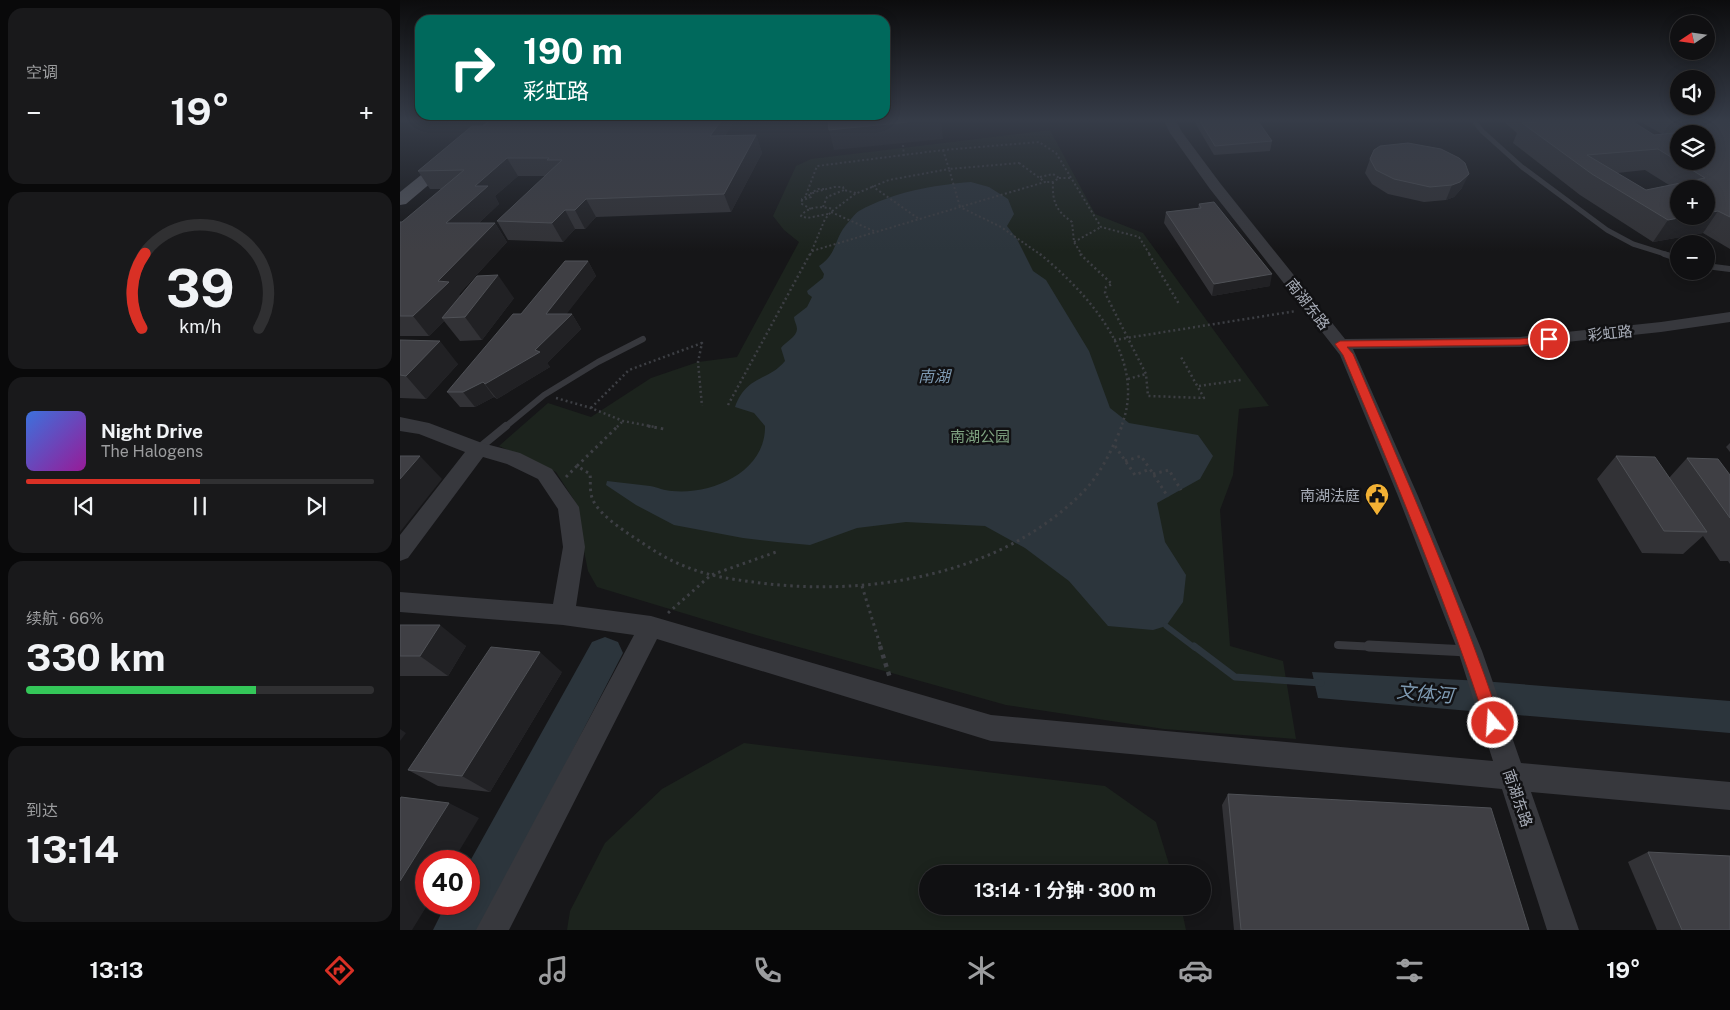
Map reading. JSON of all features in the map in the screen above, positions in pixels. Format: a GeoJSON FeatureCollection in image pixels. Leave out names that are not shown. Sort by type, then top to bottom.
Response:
{"type":"FeatureCollection","features":[{"type":"Feature","properties":{"kind":"main road"},"geometry":{"type":"LineString","coordinates":[[400,200],[444,164]]}},
{"type":"Feature","properties":{"kind":"street","name":"南湖东路"},"geometry":{"type":"LineString","coordinates":[[1200,164],[1348,354],[1397,469],[1470,651],[1563,930]]}},
{"type":"Feature","properties":{"kind":"street","name":"彩虹路"},"geometry":{"type":"LineString","coordinates":[[1340,344],[1520,342],[1660,327],[1730,317]]}},
{"type":"Feature","properties":{"kind":"street"},"geometry":{"type":"LineString","coordinates":[[400,424],[422,428],[478,449],[512,458],[545,474],[568,507],[574,546],[563,615]]}},
{"type":"Feature","properties":{"kind":"street"},"geometry":{"type":"LineString","coordinates":[[400,552],[478,449]]}},
{"type":"Feature","properties":{"kind":"street"},"geometry":{"type":"LineString","coordinates":[[400,602],[563,615],[652,627],[991,728],[1730,796]]}},
{"type":"Feature","properties":{"kind":"street"},"geometry":{"type":"LineString","coordinates":[[492,930],[652,627]]}},
{"type":"Feature","properties":{"kind":"lane"},"geometry":{"type":"LineString","coordinates":[[1518,164],[1607,230],[1633,244],[1670,256]]}},
{"type":"Feature","properties":{"kind":"lane"},"geometry":{"type":"LineString","coordinates":[[1715,267],[1730,269]]}},
{"type":"Feature","properties":{"kind":"lane"},"geometry":{"type":"LineString","coordinates":[[478,449],[544,395],[598,362],[643,339]]}},
{"type":"Feature","properties":{"kind":"lane"},"geometry":{"type":"LineString","coordinates":[[1338,645],[1470,651]]}},
{"type":"Feature","properties":{"kind":"path"},"geometry":{"type":"LineString","coordinates":[[801,202],[806,195],[817,166],[831,164]]}},
{"type":"Feature","properties":{"kind":"path"},"geometry":{"type":"LineString","coordinates":[[577,466],[590,474],[593,501],[613,521],[655,551],[681,566],[711,575],[772,585],[819,588],[862,586],[943,570],[1001,548],[1033,531],[1067,508],[1094,478],[1118,440],[1129,402],[1128,379],[1114,340],[1083,293],[1060,271],[1019,239],[990,220],[960,207],[947,164]]}},
{"type":"Feature","properties":{"kind":"path"},"geometry":{"type":"LineString","coordinates":[[728,405],[812,250],[825,218],[831,212],[858,193],[872,186],[910,175],[948,169],[1002,164]]}},
{"type":"Feature","properties":{"kind":"path"},"geometry":{"type":"LineString","coordinates":[[1021,164],[1045,182]]}},
{"type":"Feature","properties":{"kind":"path"},"geometry":{"type":"LineString","coordinates":[[1063,164],[1102,227],[1139,237],[1179,304]]}},
{"type":"Feature","properties":{"kind":"path"},"geometry":{"type":"LineString","coordinates":[[1040,177],[1053,174],[1059,178],[1071,178]]}},
{"type":"Feature","properties":{"kind":"path"},"geometry":{"type":"LineString","coordinates":[[812,250],[877,233],[1014,190],[1045,182],[1053,182],[1059,178]]}},
{"type":"Feature","properties":{"kind":"path"},"geometry":{"type":"LineString","coordinates":[[1053,182],[1052,201],[1056,210],[1072,222],[1074,242],[1078,252],[1105,275],[1112,284],[1106,287],[1105,293],[1146,374],[1148,396],[1204,398],[1199,386],[1180,357]]}},
{"type":"Feature","properties":{"kind":"path"},"geometry":{"type":"LineString","coordinates":[[801,202],[811,198],[811,194],[815,190],[826,190],[836,186],[858,193]]}},
{"type":"Feature","properties":{"kind":"path"},"geometry":{"type":"LineString","coordinates":[[872,186],[920,220]]}},
{"type":"Feature","properties":{"kind":"path"},"geometry":{"type":"LineString","coordinates":[[823,207],[827,197],[844,190]]}},
{"type":"Feature","properties":{"kind":"path"},"geometry":{"type":"LineString","coordinates":[[806,195],[811,194]]}},
{"type":"Feature","properties":{"kind":"path"},"geometry":{"type":"LineString","coordinates":[[801,202],[805,207],[811,209]]}},
{"type":"Feature","properties":{"kind":"path"},"geometry":{"type":"LineString","coordinates":[[831,212],[807,218],[801,216],[811,209],[823,207],[877,233]]}},
{"type":"Feature","properties":{"kind":"path"},"geometry":{"type":"LineString","coordinates":[[1074,242],[1102,227]]}},
{"type":"Feature","properties":{"kind":"path"},"geometry":{"type":"LineString","coordinates":[[1114,340],[1312,309]]}},
{"type":"Feature","properties":{"kind":"path"},"geometry":{"type":"LineString","coordinates":[[591,408],[629,370],[702,343],[698,362],[702,406]]}},
{"type":"Feature","properties":{"kind":"path"},"geometry":{"type":"LineString","coordinates":[[1128,379],[1146,374]]}},
{"type":"Feature","properties":{"kind":"path"},"geometry":{"type":"LineString","coordinates":[[1199,386],[1241,380]]}},
{"type":"Feature","properties":{"kind":"path"},"geometry":{"type":"LineString","coordinates":[[544,395],[591,408],[623,421],[664,429]]}},
{"type":"Feature","properties":{"kind":"path"},"geometry":{"type":"LineString","coordinates":[[555,488],[623,421]]}},
{"type":"Feature","properties":{"kind":"path"},"geometry":{"type":"LineString","coordinates":[[1114,446],[1135,475],[1150,469]]}},
{"type":"Feature","properties":{"kind":"path"},"geometry":{"type":"LineString","coordinates":[[1125,461],[1141,456],[1168,497]]}},
{"type":"Feature","properties":{"kind":"path"},"geometry":{"type":"LineString","coordinates":[[1153,474],[1168,470],[1181,490]]}},
{"type":"Feature","properties":{"kind":"path"},"geometry":{"type":"LineString","coordinates":[[652,627],[711,575],[779,551]]}},
{"type":"Feature","properties":{"kind":"path"},"geometry":{"type":"LineString","coordinates":[[862,586],[897,700]]}},
{"type":"Feature","properties":{"kind":"green space","name":"南湖公园"},"geometry":{"type":"Polygon","coordinates":[[[799,164],[1068,164],[1095,214],[1143,233],[1269,406],[1239,409],[1233,475],[1220,510],[1230,646],[1283,661],[1296,739],[1164,729],[1006,705],[749,633],[597,587],[588,571],[574,500],[556,472],[499,446],[548,403],[591,417],[651,378],[698,362],[737,357],[799,242],[784,230],[773,216],[796,166],[799,164]]]}},
{"type":"Feature","properties":{"kind":"green space"},"geometry":{"type":"Polygon","coordinates":[[[744,743],[1105,786],[1156,822],[1169,865],[919,865],[919,915],[1183,915],[1186,930],[567,930],[570,911],[605,843],[662,789],[744,743]]]}},
{"type":"Feature","properties":{"kind":"water","name":"南湖"},"geometry":{"type":"Polygon","coordinates":[[[971,182],[989,187],[1008,199],[1014,214],[1007,226],[1017,239],[1033,271],[1046,280],[1089,351],[1110,408],[1129,423],[1198,435],[1213,456],[1200,479],[1157,503],[1165,542],[1186,575],[1183,602],[1166,626],[1153,630],[1108,626],[1069,581],[1025,548],[985,526],[906,522],[857,528],[810,545],[777,542],[743,538],[674,525],[636,505],[606,485],[607,481],[650,486],[669,491],[704,489],[734,477],[747,467],[757,456],[763,442],[765,426],[754,413],[735,407],[745,389],[772,372],[785,361],[781,348],[796,332],[797,328],[794,317],[807,307],[812,297],[807,291],[823,278],[824,274],[819,266],[832,252],[846,225],[859,211],[899,194],[928,187],[971,182]]]}},
{"type":"Feature","properties":{"kind":"water"},"geometry":{"type":"Polygon","coordinates":[[[1312,672],[1482,681],[1730,701],[1730,733],[1318,698],[1312,672]]]}},
{"type":"Feature","properties":{"kind":"building"},"geometry":{"type":"Polygon","coordinates":[[[426,164],[500,164],[475,186],[488,186],[446,223],[495,223],[438,281],[449,282],[413,316],[400,316],[400,222],[464,170],[418,171],[426,164]]]}},
{"type":"Feature","properties":{"kind":"building"},"geometry":{"type":"Polygon","coordinates":[[[557,164],[740,164],[724,194],[586,199],[575,210],[565,210],[552,223],[497,221],[557,164]]]}},
{"type":"Feature","properties":{"kind":"building"},"geometry":{"type":"Polygon","coordinates":[[[1373,164],[1466,164],[1469,174],[1460,182],[1452,185],[1430,187],[1394,179],[1376,170],[1373,164]]]}},
{"type":"Feature","properties":{"kind":"building"},"geometry":{"type":"Polygon","coordinates":[[[1579,164],[1603,164],[1646,190],[1670,185],[1670,220],[1579,164]]]}},
{"type":"Feature","properties":{"kind":"building"},"geometry":{"type":"Polygon","coordinates":[[[1715,164],[1730,164],[1730,217],[1718,211],[1715,212],[1715,180],[1695,180],[1705,178],[1692,170],[1715,170],[1715,164]]]}},
{"type":"Feature","properties":{"kind":"building"},"geometry":{"type":"Polygon","coordinates":[[[1214,202],[1272,274],[1214,284],[1166,212],[1201,208],[1199,204],[1214,202]]]}},
{"type":"Feature","properties":{"kind":"building"},"geometry":{"type":"Polygon","coordinates":[[[565,261],[588,261],[546,314],[572,314],[535,350],[540,352],[485,384],[483,382],[463,392],[447,392],[513,314],[521,314],[565,261]]]}},
{"type":"Feature","properties":{"kind":"building"},"geometry":{"type":"Polygon","coordinates":[[[498,275],[465,317],[442,318],[477,276],[498,275]]]}},
{"type":"Feature","properties":{"kind":"building"},"geometry":{"type":"Polygon","coordinates":[[[400,340],[440,341],[406,376],[400,375],[400,340]]]}},
{"type":"Feature","properties":{"kind":"building"},"geometry":{"type":"Polygon","coordinates":[[[400,456],[420,456],[400,479],[400,456]]]}},
{"type":"Feature","properties":{"kind":"building"},"geometry":{"type":"Polygon","coordinates":[[[1616,456],[1655,457],[1707,532],[1664,531],[1616,456]]]}},
{"type":"Feature","properties":{"kind":"building"},"geometry":{"type":"Polygon","coordinates":[[[1687,458],[1718,459],[1730,475],[1730,518],[1687,458]]]}},
{"type":"Feature","properties":{"kind":"building"},"geometry":{"type":"Polygon","coordinates":[[[400,625],[440,625],[420,656],[400,656],[400,625]]]}},
{"type":"Feature","properties":{"kind":"building"},"geometry":{"type":"Polygon","coordinates":[[[491,647],[540,652],[462,776],[408,770],[491,647]]]}},
{"type":"Feature","properties":{"kind":"building"},"geometry":{"type":"Polygon","coordinates":[[[1228,794],[1491,808],[1529,930],[1241,930],[1228,794]]]}},
{"type":"Feature","properties":{"kind":"building"},"geometry":{"type":"Polygon","coordinates":[[[401,797],[449,803],[419,850],[415,850],[415,857],[400,881],[401,797]]]}},
{"type":"Feature","properties":{"kind":"building"},"geometry":{"type":"Polygon","coordinates":[[[1648,852],[1730,856],[1730,930],[1682,930],[1648,852]]]}},
{"type":"Feature","properties":{"kind":"waterway","name":"文体河"},"geometry":{"type":"LineString","coordinates":[[1166,626],[1195,648]]}},
{"type":"Feature","properties":{"kind":"waterway","name":"文体河"},"geometry":{"type":"LineString","coordinates":[[1194,646],[1235,677],[1321,683]]}},
{"type":"Feature","properties":{"kind":"waterway"},"geometry":{"type":"LineString","coordinates":[[456,930],[605,653]]}},
{"type":"Feature","properties":{"kind":"place","name":"南湖法庭"},"geometry":{"type":"Point","coordinates":[1377,516]}},
{"type":"Feature","properties":{"kind":"route"},"geometry":{"type":"LineString","coordinates":[[1493,723],[1470,651],[1408,496],[1348,354],[1340,344],[1520,342],[1549,339]]}}]}
